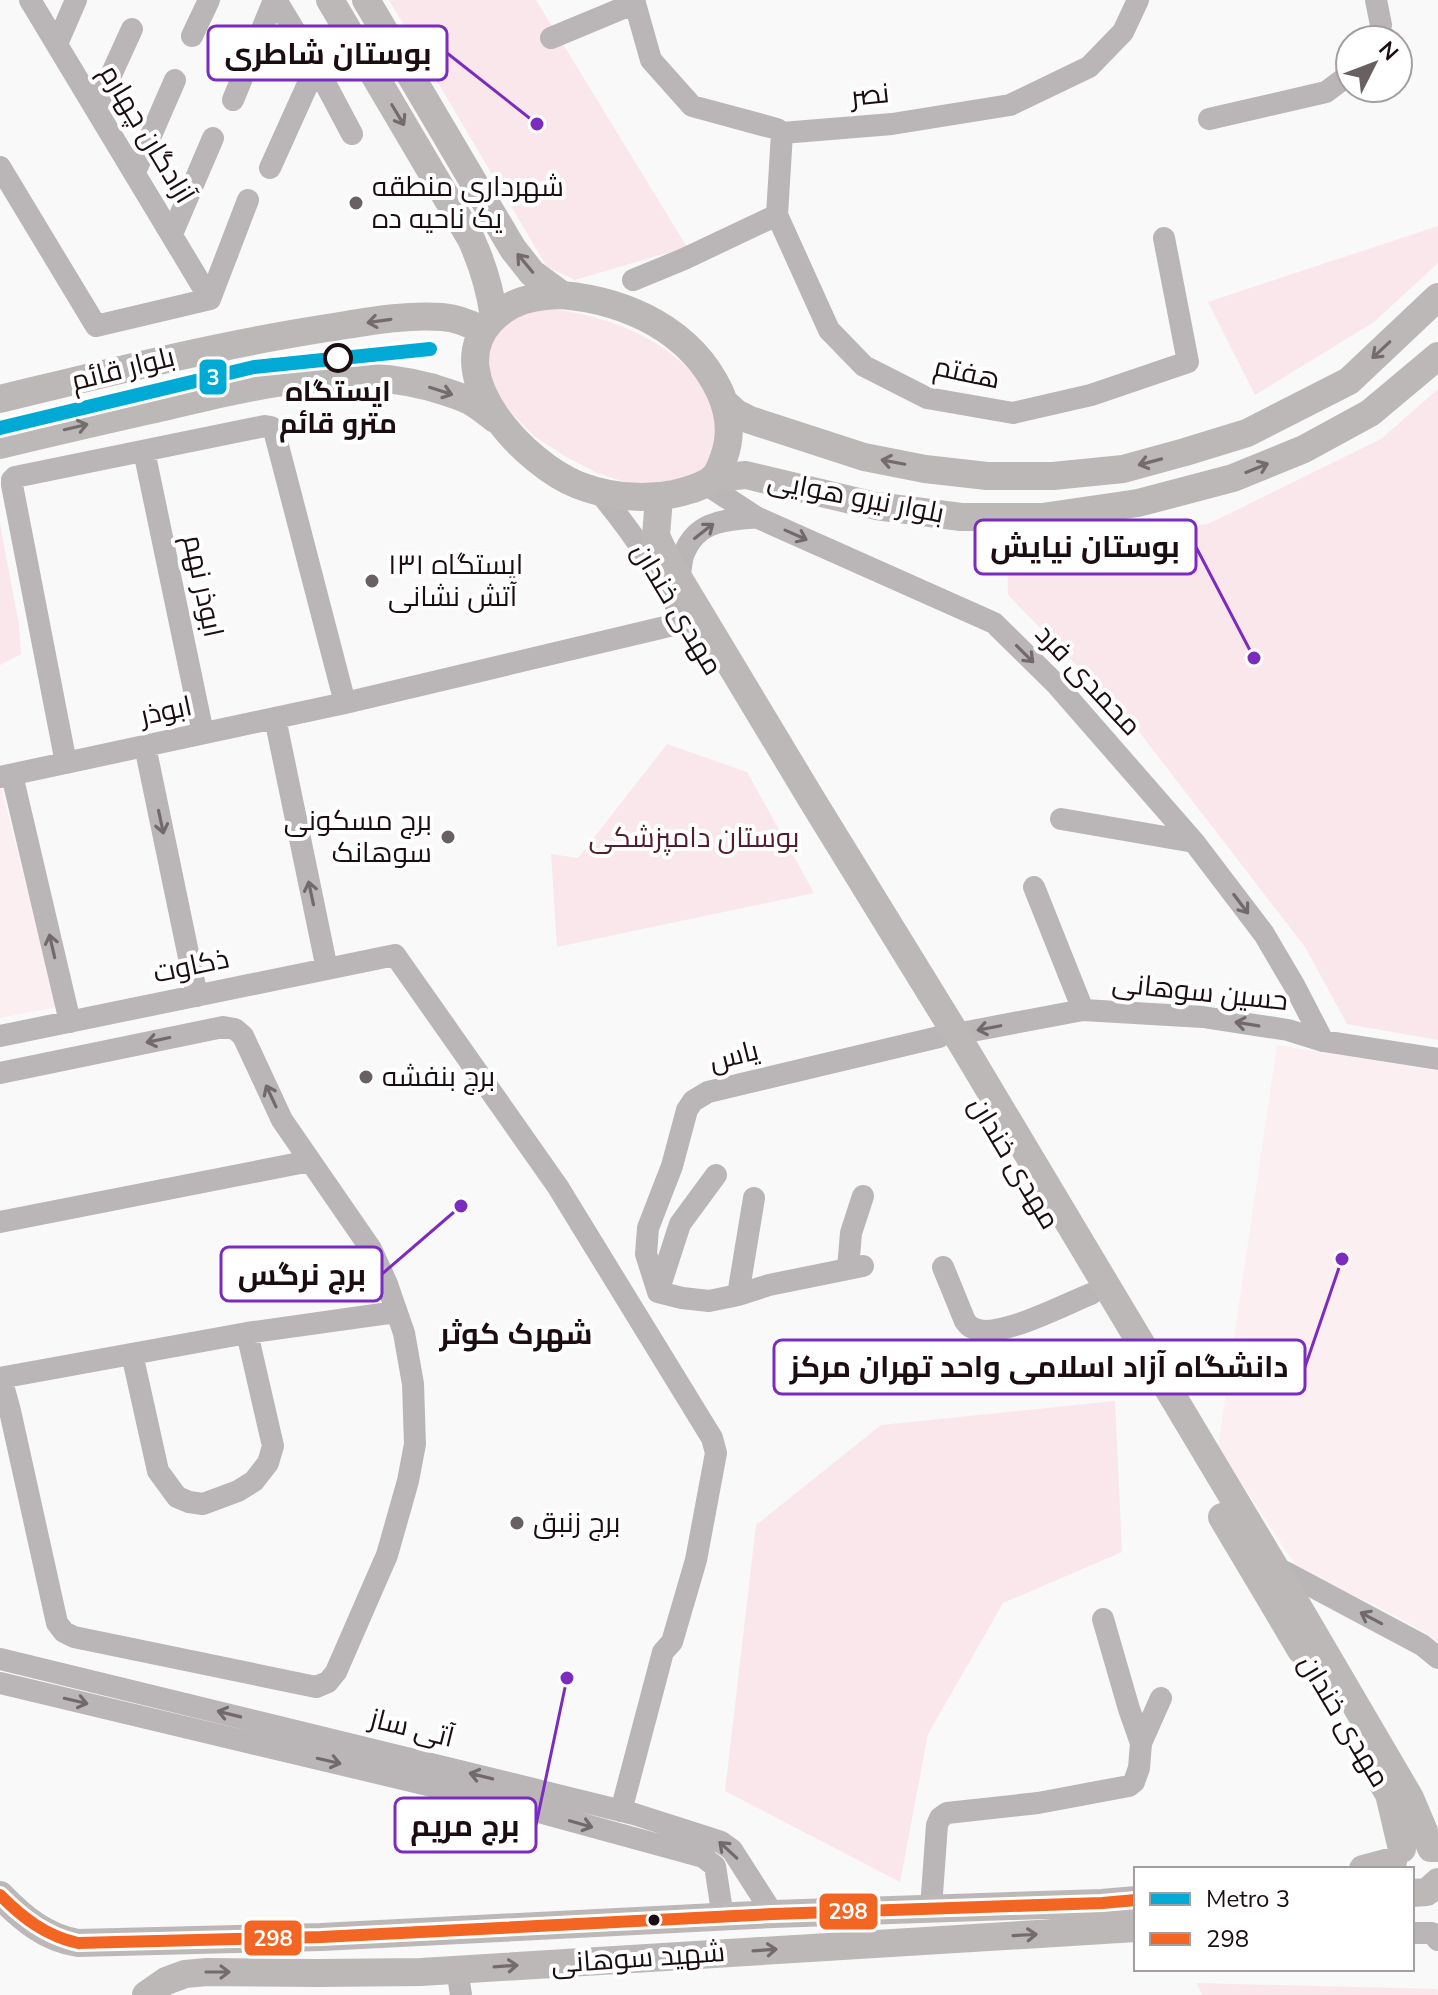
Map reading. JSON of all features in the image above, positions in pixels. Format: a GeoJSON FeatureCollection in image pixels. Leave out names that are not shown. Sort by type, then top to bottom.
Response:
{"type":"FeatureCollection","features":[{"type":"Feature","properties":{"kind":"main road"},"geometry":{"type":"LineString","coordinates":[[330,0],[471,239],[489,286],[488,324]]}},
{"type":"Feature","properties":{"kind":"main road"},"geometry":{"type":"LineString","coordinates":[[366,0],[513,249],[532,273],[562,295]]}},
{"type":"Feature","properties":{"kind":"main road"},"geometry":{"type":"LineString","coordinates":[[471,239],[488,236],[497,223]]}},
{"type":"Feature","properties":{"kind":"main road"},"geometry":{"type":"LineString","coordinates":[[562,295],[614,304],[641,315],[669,331],[699,357],[724,402],[728,421],[729,441],[724,459],[709,480],[694,488],[659,498],[621,497],[560,476],[517,444],[500,422],[479,384],[476,348],[488,324],[507,306],[522,299],[562,295]]}},
{"type":"Feature","properties":{"kind":"main road","name":"بلوار نیرو هوایی"},"geometry":{"type":"LineString","coordinates":[[724,402],[750,420],[864,457],[925,469],[987,476],[1053,476],[1123,469],[1247,433],[1349,381],[1438,297]]}},
{"type":"Feature","properties":{"kind":"main road","name":"بلوار قائم"},"geometry":{"type":"LineString","coordinates":[[0,399],[187,354],[286,334],[395,319],[442,317],[488,324]]}},
{"type":"Feature","properties":{"kind":"main road","name":"بلوار نیرو هوایی"},"geometry":{"type":"LineString","coordinates":[[709,480],[746,475],[876,506],[961,517],[1042,517],[1138,503],[1233,478],[1304,449],[1370,413],[1438,356]]}},
{"type":"Feature","properties":{"kind":"main road","name":"بلوار قائم"},"geometry":{"type":"LineString","coordinates":[[0,445],[243,388],[341,377],[410,381],[470,401],[500,422]]}},
{"type":"Feature","properties":{"kind":"main road","name":"مهدی خندان"},"geometry":{"type":"LineString","coordinates":[[659,498],[656,536],[679,579],[693,620],[869,919],[947,1036],[1403,1785],[1436,1851]]}},
{"type":"Feature","properties":{"kind":"main road","name":"مهدی خندان"},"geometry":{"type":"LineString","coordinates":[[947,1036],[1091,1294],[1262,1586],[1389,1794],[1396,1859]]}},
{"type":"Feature","properties":{"kind":"main road"},"geometry":{"type":"LineString","coordinates":[[1370,1867],[1396,1859],[1417,1844],[1436,1851]]}},
{"type":"Feature","properties":{"kind":"main road","name":"شهید سوهانی"},"geometry":{"type":"LineString","coordinates":[[0,1895],[36,1927],[63,1941],[78,1943],[321,1937],[931,1908],[1104,1917],[1134,1927]]}},
{"type":"Feature","properties":{"kind":"main road","name":"شهید سوهانی"},"geometry":{"type":"LineString","coordinates":[[146,1995],[166,1981],[185,1974],[207,1972],[318,1973],[459,1982],[950,1938],[1104,1917],[1134,1901]]}},
{"type":"Feature","properties":{"kind":"main road"},"geometry":{"type":"LineString","coordinates":[[318,1973],[321,1937]]}},
{"type":"Feature","properties":{"kind":"street","name":"آزادگان چهارم"},"geometry":{"type":"LineString","coordinates":[[30,0],[210,299]]}},
{"type":"Feature","properties":{"kind":"street"},"geometry":{"type":"LineString","coordinates":[[57,44],[76,0]]}},
{"type":"Feature","properties":{"kind":"street"},"geometry":{"type":"LineString","coordinates":[[192,36],[209,0]]}},
{"type":"Feature","properties":{"kind":"street"},"geometry":{"type":"LineString","coordinates":[[275,0],[316,66],[352,134]]}},
{"type":"Feature","properties":{"kind":"street"},"geometry":{"type":"LineString","coordinates":[[233,100],[275,0]]}},
{"type":"Feature","properties":{"kind":"street","name":"نصر"},"geometry":{"type":"LineString","coordinates":[[634,2],[651,60],[692,106],[782,133],[892,124],[1010,105],[1089,67],[1123,32],[1138,0]]}},
{"type":"Feature","properties":{"kind":"street"},"geometry":{"type":"LineString","coordinates":[[1376,0],[1381,24]]}},
{"type":"Feature","properties":{"kind":"street"},"geometry":{"type":"LineString","coordinates":[[551,38],[634,2]]}},
{"type":"Feature","properties":{"kind":"street"},"geometry":{"type":"LineString","coordinates":[[96,108],[132,29]]}},
{"type":"Feature","properties":{"kind":"street"},"geometry":{"type":"LineString","coordinates":[[270,168],[316,66]]}},
{"type":"Feature","properties":{"kind":"street"},"geometry":{"type":"LineString","coordinates":[[135,172],[175,80]]}},
{"type":"Feature","properties":{"kind":"street"},"geometry":{"type":"LineString","coordinates":[[1209,119],[1326,92],[1334,86]]}},
{"type":"Feature","properties":{"kind":"street","name":"هفتم"},"geometry":{"type":"LineString","coordinates":[[782,133],[777,215],[829,330],[864,366],[927,398],[1013,413],[1091,395],[1188,362],[1164,238]]}},
{"type":"Feature","properties":{"kind":"street"},"geometry":{"type":"LineString","coordinates":[[172,234],[213,138]]}},
{"type":"Feature","properties":{"kind":"street"},"geometry":{"type":"LineString","coordinates":[[0,167],[96,326],[210,299],[248,200]]}},
{"type":"Feature","properties":{"kind":"street"},"geometry":{"type":"LineString","coordinates":[[633,280],[777,215]]}},
{"type":"Feature","properties":{"kind":"street"},"geometry":{"type":"LineString","coordinates":[[66,763],[12,480],[15,477],[271,427],[345,703]]}},
{"type":"Feature","properties":{"kind":"street","name":"ابوذر نهم"},"geometry":{"type":"LineString","coordinates":[[144,451],[203,733]]}},
{"type":"Feature","properties":{"kind":"street","name":"محمدی فرد"},"geometry":{"type":"LineString","coordinates":[[709,480],[756,517],[994,623],[1057,685],[1194,842],[1264,934],[1323,1041]]}},
{"type":"Feature","properties":{"kind":"street","name":"مهدی خندان"},"geometry":{"type":"LineString","coordinates":[[598,491],[693,620]]}},
{"type":"Feature","properties":{"kind":"street"},"geometry":{"type":"LineString","coordinates":[[679,579],[684,553],[705,527],[716,522],[756,517]]}},
{"type":"Feature","properties":{"kind":"street","name":"ابوذر"},"geometry":{"type":"LineString","coordinates":[[6,776],[345,703],[693,620]]}},
{"type":"Feature","properties":{"kind":"street"},"geometry":{"type":"LineString","coordinates":[[275,718],[327,969]]}},
{"type":"Feature","properties":{"kind":"street"},"geometry":{"type":"LineString","coordinates":[[145,746],[197,996]]}},
{"type":"Feature","properties":{"kind":"street"},"geometry":{"type":"LineString","coordinates":[[6,776],[70,1022]]}},
{"type":"Feature","properties":{"kind":"street"},"geometry":{"type":"LineString","coordinates":[[1061,819],[1194,842]]}},
{"type":"Feature","properties":{"kind":"street"},"geometry":{"type":"LineString","coordinates":[[1034,887],[1083,1010]]}},
{"type":"Feature","properties":{"kind":"street","name":"ذکاوت"},"geometry":{"type":"LineString","coordinates":[[0,1036],[395,955],[558,1187],[712,1438],[716,1453],[696,1560],[672,1642],[675,1657],[628,1813]]}},
{"type":"Feature","properties":{"kind":"street","name":"حسین سوهانی"},"geometry":{"type":"LineString","coordinates":[[947,1036],[1083,1010],[1203,1017],[1288,1030],[1323,1041],[1438,1059]]}},
{"type":"Feature","properties":{"kind":"street"},"geometry":{"type":"LineString","coordinates":[[121,1011],[127,1047]]}},
{"type":"Feature","properties":{"kind":"street"},"geometry":{"type":"LineString","coordinates":[[0,1073],[223,1027],[235,1029],[243,1036],[282,1120],[371,1249],[387,1284],[404,1333],[413,1384],[415,1444],[387,1555],[336,1672],[328,1682],[316,1687],[74,1637],[64,1632],[57,1623],[0,1378],[247,1333],[396,1312]]}},
{"type":"Feature","properties":{"kind":"street","name":"یاس"},"geometry":{"type":"LineString","coordinates":[[658,1292],[646,1254],[648,1228],[672,1166],[687,1110],[693,1101],[708,1092],[947,1036]]}},
{"type":"Feature","properties":{"kind":"street"},"geometry":{"type":"LineString","coordinates":[[0,1222],[310,1161]]}},
{"type":"Feature","properties":{"kind":"street"},"geometry":{"type":"LineString","coordinates":[[716,1175],[680,1224],[658,1292],[709,1301],[769,1285],[856,1268],[851,1233],[863,1196]]}},
{"type":"Feature","properties":{"kind":"street"},"geometry":{"type":"LineString","coordinates":[[738,1295],[754,1198]]}},
{"type":"Feature","properties":{"kind":"street"},"geometry":{"type":"LineString","coordinates":[[943,1267],[965,1321],[979,1331],[1008,1328],[1091,1294]]}},
{"type":"Feature","properties":{"kind":"street"},"geometry":{"type":"LineString","coordinates":[[132,1354],[158,1471],[177,1497],[203,1504],[238,1491],[254,1481],[268,1463],[273,1446],[247,1333]]}},
{"type":"Feature","properties":{"kind":"street"},"geometry":{"type":"LineString","coordinates":[[1285,1572],[1422,1645],[1438,1658]]}},
{"type":"Feature","properties":{"kind":"street"},"geometry":{"type":"LineString","coordinates":[[1103,1619],[1141,1743]]}},
{"type":"Feature","properties":{"kind":"street","name":"آتی ساز"},"geometry":{"type":"LineString","coordinates":[[0,1659],[526,1798],[703,1857],[715,1866],[723,1917]]}},
{"type":"Feature","properties":{"kind":"street","name":"آتی ساز"},"geometry":{"type":"LineString","coordinates":[[0,1683],[526,1798],[628,1813],[721,1842],[732,1850],[773,1914]]}},
{"type":"Feature","properties":{"kind":"street"},"geometry":{"type":"LineString","coordinates":[[931,1908],[940,1818],[947,1813],[1038,1803],[1129,1786],[1134,1782],[1139,1768],[1141,1743],[1161,1698]]}},
{"type":"Feature","properties":{"kind":"street"},"geometry":{"type":"LineString","coordinates":[[1104,1917],[1134,1940]]}},
{"type":"Feature","properties":{"kind":"street"},"geometry":{"type":"LineString","coordinates":[[1414,1933],[1432,1933],[1438,1940]]}},
{"type":"Feature","properties":{"kind":"shaded area"},"geometry":{"type":"Polygon","coordinates":[[[0,787],[57,1007],[0,1018],[0,787]]]}},
{"type":"Feature","properties":{"kind":"shaded area"},"geometry":{"type":"Polygon","coordinates":[[[1277,1045],[1438,1071],[1438,1642],[1379,1607],[1300,1572],[1218,1447],[1277,1045]]]}},
{"type":"Feature","properties":{"kind":"green space"},"geometry":{"type":"Polygon","coordinates":[[[389,0],[536,0],[687,247],[575,280],[547,267],[389,0]]]}},
{"type":"Feature","properties":{"kind":"green space"},"geometry":{"type":"Polygon","coordinates":[[[1438,226],[1438,263],[1374,322],[1255,395],[1208,302],[1438,226]]]}},
{"type":"Feature","properties":{"kind":"green space"},"geometry":{"type":"Polygon","coordinates":[[[554,309],[599,319],[644,336],[683,363],[711,400],[717,421],[720,443],[700,474],[670,484],[631,484],[597,473],[534,436],[497,398],[491,384],[488,351],[495,335],[511,320],[532,310],[554,309]]]}},
{"type":"Feature","properties":{"kind":"green space"},"geometry":{"type":"Polygon","coordinates":[[[1438,389],[1438,1040],[1347,1024],[1305,947],[1130,720],[1008,595],[1007,546],[1208,524],[1381,439],[1438,389]]]}},
{"type":"Feature","properties":{"kind":"green space"},"geometry":{"type":"Polygon","coordinates":[[[0,524],[19,625],[21,654],[0,665],[0,524]]]}},
{"type":"Feature","properties":{"kind":"green space","name":"بوستان دامپزشکی"},"geometry":{"type":"Polygon","coordinates":[[[667,744],[747,772],[814,893],[557,947],[551,854],[578,858],[667,744]]]}},
{"type":"Feature","properties":{"kind":"green space"},"geometry":{"type":"Polygon","coordinates":[[[1115,1401],[1122,1552],[1003,1603],[928,1734],[900,1882],[725,1791],[756,1525],[881,1425],[1115,1401]]]}},
{"type":"Feature","properties":{"kind":"green space"},"geometry":{"type":"Polygon","coordinates":[[[1197,1983],[1437,1989],[1438,1995],[1202,1995],[1197,1983]]]}},
{"type":"Feature","properties":{"kind":"metro line","name":"3"},"geometry":{"type":"LineString","coordinates":[[0,428],[254,367],[430,349]]}},
{"type":"Feature","properties":{"kind":"transit line","name":"298"},"geometry":{"type":"LineString","coordinates":[[0,1895],[36,1925],[78,1943],[321,1937],[773,1914],[1134,1900]]}},
{"type":"Feature","properties":{"kind":"place","name":"بوستان شاطری"},"geometry":{"type":"Point","coordinates":[537,124]}},
{"type":"Feature","properties":{"kind":"place","name":"شهرداری منطقه یک ناحیه ده"},"geometry":{"type":"Point","coordinates":[356,203]}},
{"type":"Feature","properties":{"kind":"place","name":"ایستگاه مترو قائم"},"geometry":{"type":"Point","coordinates":[338,358]}},
{"type":"Feature","properties":{"kind":"place","name":"ایستگاه ۱۳۱ آتش نشانی"},"geometry":{"type":"Point","coordinates":[372,581]}},
{"type":"Feature","properties":{"kind":"place","name":"بوستان نیایش"},"geometry":{"type":"Point","coordinates":[1254,658]}},
{"type":"Feature","properties":{"kind":"place","name":"برج مسکونی سوهانک"},"geometry":{"type":"Point","coordinates":[448,837]}},
{"type":"Feature","properties":{"kind":"place","name":"برج بنفشه"},"geometry":{"type":"Point","coordinates":[366,1077]}},
{"type":"Feature","properties":{"kind":"place","name":"برج نرگس"},"geometry":{"type":"Point","coordinates":[461,1206]}},
{"type":"Feature","properties":{"kind":"place","name":"دانشگاه آزاد اسلامی واحد تهران مرکز"},"geometry":{"type":"Point","coordinates":[1342,1259]}},
{"type":"Feature","properties":{"kind":"place","name":"برج زنبق"},"geometry":{"type":"Point","coordinates":[517,1523]}},
{"type":"Feature","properties":{"kind":"place","name":"برج مریم"},"geometry":{"type":"Point","coordinates":[567,1678]}},
{"type":"Feature","properties":{"kind":"district","name":"شهرک کوثر"},"geometry":{"type":"Point","coordinates":[516,1334]}}]}
